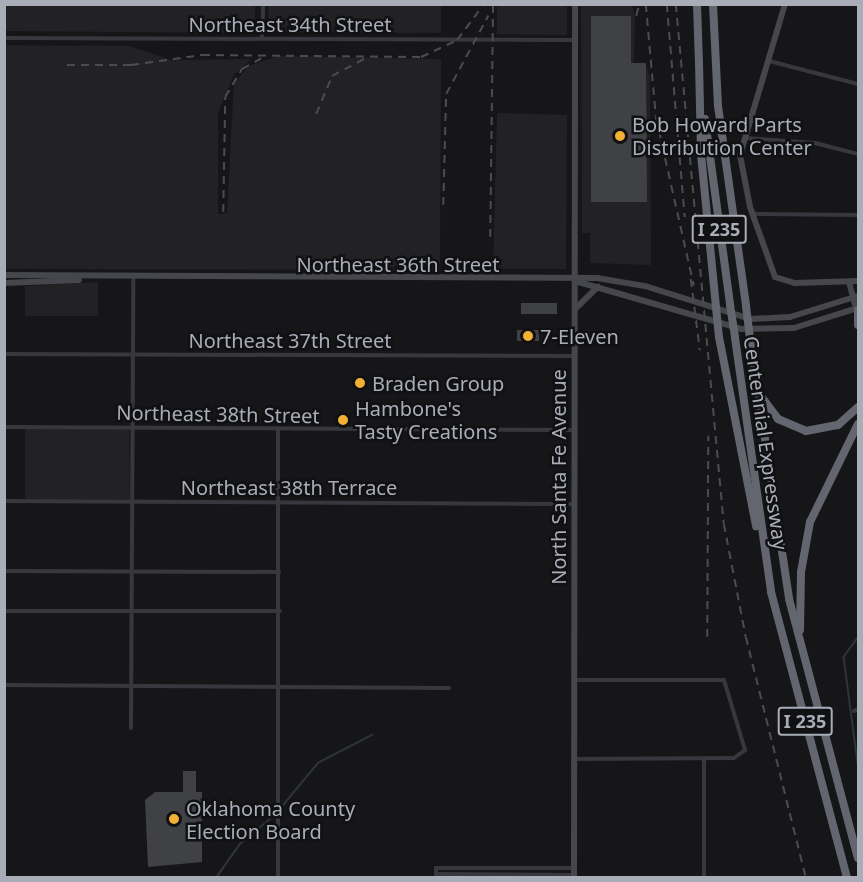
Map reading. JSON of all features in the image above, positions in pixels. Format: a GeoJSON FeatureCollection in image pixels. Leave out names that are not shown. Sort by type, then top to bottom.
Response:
{"type":"FeatureCollection","features":[{"type":"Feature","properties":{"kind":"highway","name":"Centennial Expressway"},"geometry":{"type":"LineString","coordinates":[[697,4],[699,63],[766,563],[847,878]]}},
{"type":"Feature","properties":{"kind":"highway","name":"Centennial Expressway"},"geometry":{"type":"LineString","coordinates":[[713,4],[718,106],[783,568],[801,646],[858,858]]}},
{"type":"Feature","properties":{"kind":"highway"},"geometry":{"type":"LineString","coordinates":[[699,63],[703,185],[718,325],[745,481],[766,563]]}},
{"type":"Feature","properties":{"kind":"highway"},"geometry":{"type":"LineString","coordinates":[[858,309],[858,325]]}},
{"type":"Feature","properties":{"kind":"highway"},"geometry":{"type":"LineString","coordinates":[[758,391],[778,419],[806,431],[832,428],[858,407]]}},
{"type":"Feature","properties":{"kind":"highway"},"geometry":{"type":"LineString","coordinates":[[801,646],[806,539],[824,487],[858,424]]}},
{"type":"Feature","properties":{"kind":"main road","name":"North Santa Fe Avenue"},"geometry":{"type":"LineString","coordinates":[[574,874],[575,4]]}},
{"type":"Feature","properties":{"kind":"main road"},"geometry":{"type":"LineString","coordinates":[[785,4],[744,138],[740,166],[752,214],[775,277],[858,281]]}},
{"type":"Feature","properties":{"kind":"main road","name":"Northeast 36th Street"},"geometry":{"type":"LineString","coordinates":[[4,275],[133,279],[624,281],[717,311]]}},
{"type":"Feature","properties":{"kind":"main road","name":"Northeast 36th Street"},"geometry":{"type":"LineString","coordinates":[[4,284],[86,278]]}},
{"type":"Feature","properties":{"kind":"main road"},"geometry":{"type":"LineString","coordinates":[[575,281],[718,325],[785,329],[858,309],[849,282]]}},
{"type":"Feature","properties":{"kind":"main road"},"geometry":{"type":"LineString","coordinates":[[574,309],[598,287]]}},
{"type":"Feature","properties":{"kind":"main road"},"geometry":{"type":"LineString","coordinates":[[717,311],[782,318],[855,297]]}},
{"type":"Feature","properties":{"kind":"street"},"geometry":{"type":"LineString","coordinates":[[262,39],[263,4]]}},
{"type":"Feature","properties":{"kind":"street","name":"Northeast 34th Street"},"geometry":{"type":"LineString","coordinates":[[4,38],[575,40]]}},
{"type":"Feature","properties":{"kind":"street"},"geometry":{"type":"LineString","coordinates":[[769,61],[858,84]]}},
{"type":"Feature","properties":{"kind":"street"},"geometry":{"type":"LineString","coordinates":[[744,138],[815,143],[858,154]]}},
{"type":"Feature","properties":{"kind":"street"},"geometry":{"type":"LineString","coordinates":[[752,214],[858,215]]}},
{"type":"Feature","properties":{"kind":"street"},"geometry":{"type":"LineString","coordinates":[[131,728],[133,279]]}},
{"type":"Feature","properties":{"kind":"street","name":"Northeast 37th Street"},"geometry":{"type":"LineString","coordinates":[[4,354],[574,356]]}},
{"type":"Feature","properties":{"kind":"street","name":"Northeast 38th Street"},"geometry":{"type":"LineString","coordinates":[[4,427],[574,430]]}},
{"type":"Feature","properties":{"kind":"street"},"geometry":{"type":"LineString","coordinates":[[278,430],[280,611],[278,878]]}},
{"type":"Feature","properties":{"kind":"street","name":"Northeast 38th Terrace"},"geometry":{"type":"LineString","coordinates":[[4,501],[574,504]]}},
{"type":"Feature","properties":{"kind":"street"},"geometry":{"type":"LineString","coordinates":[[4,571],[279,572]]}},
{"type":"Feature","properties":{"kind":"street"},"geometry":{"type":"LineString","coordinates":[[4,611],[280,611]]}},
{"type":"Feature","properties":{"kind":"street"},"geometry":{"type":"LineString","coordinates":[[574,680],[725,681],[743,755],[704,758],[574,759]]}},
{"type":"Feature","properties":{"kind":"street"},"geometry":{"type":"LineString","coordinates":[[4,685],[131,684],[449,688]]}},
{"type":"Feature","properties":{"kind":"street"},"geometry":{"type":"LineString","coordinates":[[704,758],[704,878]]}},
{"type":"Feature","properties":{"kind":"street"},"geometry":{"type":"LineString","coordinates":[[436,868],[574,874],[436,874],[436,868]]}},
{"type":"Feature","properties":{"kind":"shaded area"},"geometry":{"type":"Polygon","coordinates":[[[4,5],[255,5],[255,33],[5,31],[4,5]]]}},
{"type":"Feature","properties":{"kind":"shaded area"},"geometry":{"type":"Polygon","coordinates":[[[268,5],[441,5],[441,33],[269,32],[268,5]]]}},
{"type":"Feature","properties":{"kind":"shaded area"},"geometry":{"type":"Polygon","coordinates":[[[497,5],[567,5],[567,35],[497,34],[497,5]]]}},
{"type":"Feature","properties":{"kind":"shaded area","name":"Bob Howard Parts Distribution Center"},"geometry":{"type":"Polygon","coordinates":[[[581,5],[632,5],[635,17],[634,63],[645,63],[650,76],[651,265],[590,263],[590,233],[582,233],[581,5]]]}},
{"type":"Feature","properties":{"kind":"shaded area"},"geometry":{"type":"Polygon","coordinates":[[[5,45],[129,46],[171,60],[251,59],[234,75],[218,113],[218,214],[227,213],[234,83],[248,66],[279,56],[441,59],[440,270],[5,269],[5,45]]]}},
{"type":"Feature","properties":{"kind":"shaded area"},"geometry":{"type":"Polygon","coordinates":[[[497,113],[567,115],[566,269],[493,269],[497,113]]]}},
{"type":"Feature","properties":{"kind":"shaded area"},"geometry":{"type":"Polygon","coordinates":[[[98,282],[98,316],[25,316],[25,286],[98,282]]]}},
{"type":"Feature","properties":{"kind":"shaded area"},"geometry":{"type":"Polygon","coordinates":[[[25,429],[129,429],[130,499],[25,499],[25,429]]]}},
{"type":"Feature","properties":{"kind":"building","name":"Bob Howard Parts Distribution Center"},"geometry":{"type":"Polygon","coordinates":[[[591,16],[631,16],[631,63],[646,63],[647,202],[591,202],[591,16]]]}},
{"type":"Feature","properties":{"kind":"building","name":"7-Eleven"},"geometry":{"type":"Polygon","coordinates":[[[521,303],[557,303],[557,314],[521,314],[521,303]]]}},
{"type":"Feature","properties":{"kind":"building","name":"7-Eleven"},"geometry":{"type":"Polygon","coordinates":[[[517,330],[539,330],[539,341],[517,341],[517,330]]]}},
{"type":"Feature","properties":{"kind":"building","name":"Oklahoma County Election Board"},"geometry":{"type":"Polygon","coordinates":[[[183,771],[196,771],[196,792],[202,792],[202,862],[148,867],[145,800],[155,792],[183,792],[183,771]]]}},
{"type":"Feature","properties":{"kind":"waterway"},"geometry":{"type":"LineString","coordinates":[[858,638],[844,657],[858,763]]}},
{"type":"Feature","properties":{"kind":"waterway"},"geometry":{"type":"LineString","coordinates":[[279,810],[318,763],[372,735]]}},
{"type":"Feature","properties":{"kind":"waterway"},"geometry":{"type":"LineString","coordinates":[[216,878],[240,844],[276,814]]}},
{"type":"Feature","properties":{"kind":"railway"},"geometry":{"type":"LineString","coordinates":[[67,65],[131,65],[202,55],[421,57],[457,40],[484,4]]}},
{"type":"Feature","properties":{"kind":"railway"},"geometry":{"type":"LineString","coordinates":[[490,237],[493,4]]}},
{"type":"Feature","properties":{"kind":"railway"},"geometry":{"type":"LineString","coordinates":[[636,16],[639,4]]}},
{"type":"Feature","properties":{"kind":"railway"},"geometry":{"type":"LineString","coordinates":[[646,4],[656,117],[694,286]]}},
{"type":"Feature","properties":{"kind":"railway"},"geometry":{"type":"LineString","coordinates":[[667,4],[685,217]]}},
{"type":"Feature","properties":{"kind":"railway"},"geometry":{"type":"LineString","coordinates":[[676,4],[724,524],[746,637],[806,878]]}},
{"type":"Feature","properties":{"kind":"railway"},"geometry":{"type":"LineString","coordinates":[[443,205],[446,94],[488,16]]}},
{"type":"Feature","properties":{"kind":"railway"},"geometry":{"type":"LineString","coordinates":[[223,212],[225,97],[242,69],[264,57]]}},
{"type":"Feature","properties":{"kind":"railway"},"geometry":{"type":"LineString","coordinates":[[316,114],[332,76],[366,58]]}},
{"type":"Feature","properties":{"kind":"railway"},"geometry":{"type":"LineString","coordinates":[[691,279],[700,350]]}},
{"type":"Feature","properties":{"kind":"railway"},"geometry":{"type":"LineString","coordinates":[[707,637],[708,436]]}},
{"type":"Feature","properties":{"kind":"place","name":"Bob Howard Parts Distribution Center"},"geometry":{"type":"Point","coordinates":[620,136]}},
{"type":"Feature","properties":{"kind":"place","name":"7-Eleven"},"geometry":{"type":"Point","coordinates":[528,336]}},
{"type":"Feature","properties":{"kind":"place","name":"Braden Group"},"geometry":{"type":"Point","coordinates":[360,383]}},
{"type":"Feature","properties":{"kind":"place","name":"Hambone's Tasty Creations"},"geometry":{"type":"Point","coordinates":[343,420]}},
{"type":"Feature","properties":{"kind":"place","name":"Oklahoma County Election Board"},"geometry":{"type":"Point","coordinates":[174,819]}}]}
